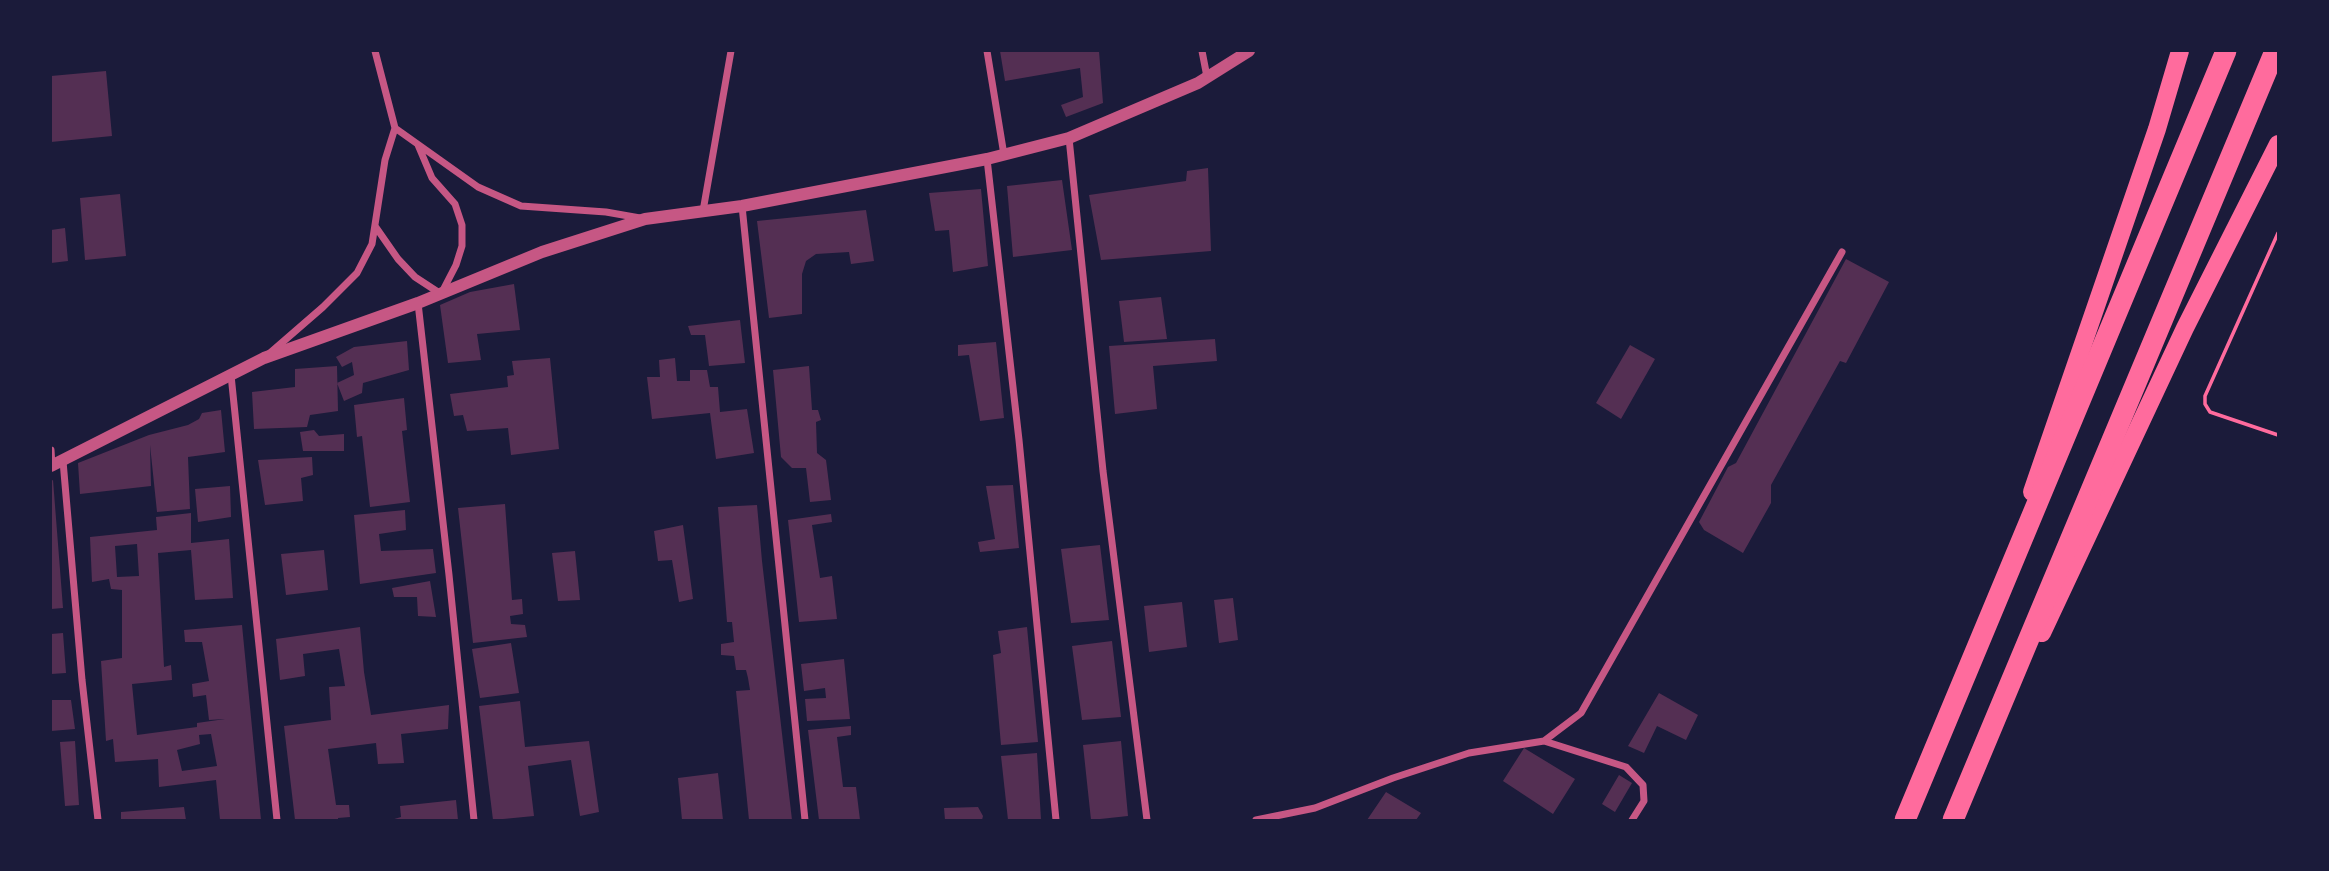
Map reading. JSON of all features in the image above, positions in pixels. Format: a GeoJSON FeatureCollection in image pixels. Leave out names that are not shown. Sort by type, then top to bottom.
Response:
{"type":"FeatureCollection","features":[{"type":"Feature","properties":{"kind":"highway"},"geometry":{"type":"LineString","coordinates":[[1980,642],[2157,129],[2180,51]]}},
{"type":"Feature","properties":{"kind":"highway"},"geometry":{"type":"LineString","coordinates":[[1905,820],[2227,51]]}},
{"type":"Feature","properties":{"kind":"highway"},"geometry":{"type":"LineString","coordinates":[[1954,820],[2275,51]]}},
{"type":"Feature","properties":{"kind":"highway"},"geometry":{"type":"LineString","coordinates":[[1954,820],[2185,328],[2278,144]]}},
{"type":"Feature","properties":{"kind":"street"},"geometry":{"type":"LineString","coordinates":[[264,358],[357,274],[372,244],[385,160],[395,128],[375,51]]}},
{"type":"Feature","properties":{"kind":"street"},"geometry":{"type":"LineString","coordinates":[[703,211],[731,51]]}},
{"type":"Feature","properties":{"kind":"street"},"geometry":{"type":"LineString","coordinates":[[986,51],[1004,155]]}},
{"type":"Feature","properties":{"kind":"street"},"geometry":{"type":"LineString","coordinates":[[1202,51],[1207,77]]}},
{"type":"Feature","properties":{"kind":"street"},"geometry":{"type":"LineString","coordinates":[[55,464],[264,358],[418,303],[542,252],[645,219],[742,206],[988,159],[1069,138],[1207,77],[1249,51]]}},
{"type":"Feature","properties":{"kind":"street"},"geometry":{"type":"LineString","coordinates":[[395,128],[478,187],[521,206],[606,212],[645,219]]}},
{"type":"Feature","properties":{"kind":"street"},"geometry":{"type":"LineString","coordinates":[[1069,138],[1103,471],[1147,820]]}},
{"type":"Feature","properties":{"kind":"street"},"geometry":{"type":"LineString","coordinates":[[418,145],[432,178],[455,204],[462,225],[462,246],[456,265],[441,293]]}},
{"type":"Feature","properties":{"kind":"street"},"geometry":{"type":"LineString","coordinates":[[988,159],[1056,820]]}},
{"type":"Feature","properties":{"kind":"street"},"geometry":{"type":"LineString","coordinates":[[742,206],[805,820]]}},
{"type":"Feature","properties":{"kind":"street"},"geometry":{"type":"LineString","coordinates":[[375,226],[398,259],[415,277],[441,293]]}},
{"type":"Feature","properties":{"kind":"street"},"geometry":{"type":"LineString","coordinates":[[1544,741],[1581,713],[1842,252]]}},
{"type":"Feature","properties":{"kind":"street"},"geometry":{"type":"LineString","coordinates":[[418,303],[474,820]]}},
{"type":"Feature","properties":{"kind":"street"},"geometry":{"type":"LineString","coordinates":[[231,374],[277,820]]}},
{"type":"Feature","properties":{"kind":"street"},"geometry":{"type":"LineString","coordinates":[[51,450],[55,464],[98,820]]}},
{"type":"Feature","properties":{"kind":"street"},"geometry":{"type":"LineString","coordinates":[[1256,820],[1315,808],[1469,753],[1544,741],[1626,767],[1643,785],[1644,801],[1632,820]]}},
{"type":"Feature","properties":{"kind":"path"},"geometry":{"type":"LineString","coordinates":[[2278,233],[2205,396],[2204,404],[2210,412],[2278,435]]}},
{"type":"Feature","properties":{"kind":"building"},"geometry":{"type":"Polygon","coordinates":[[[1000,51],[1099,51],[1103,103],[1066,117],[1061,105],[1083,97],[1080,68],[1005,81],[1000,51]]]}},
{"type":"Feature","properties":{"kind":"building"},"geometry":{"type":"Polygon","coordinates":[[[106,71],[112,136],[51,142],[51,76],[106,71]]]}},
{"type":"Feature","properties":{"kind":"building"},"geometry":{"type":"Polygon","coordinates":[[[1208,168],[1211,251],[1101,260],[1089,195],[1186,181],[1187,171],[1208,168]]]}},
{"type":"Feature","properties":{"kind":"building"},"geometry":{"type":"Polygon","coordinates":[[[1062,180],[1072,250],[1013,257],[1007,186],[1062,180]]]}},
{"type":"Feature","properties":{"kind":"building"},"geometry":{"type":"Polygon","coordinates":[[[981,189],[988,266],[953,272],[949,230],[935,231],[929,193],[981,189]]]}},
{"type":"Feature","properties":{"kind":"building"},"geometry":{"type":"Polygon","coordinates":[[[120,194],[126,256],[85,260],[80,198],[120,194]]]}},
{"type":"Feature","properties":{"kind":"building"},"geometry":{"type":"Polygon","coordinates":[[[866,210],[874,261],[851,264],[849,252],[816,254],[806,261],[802,274],[802,314],[769,318],[757,221],[866,210]]]}},
{"type":"Feature","properties":{"kind":"building"},"geometry":{"type":"Polygon","coordinates":[[[65,228],[68,261],[51,263],[51,230],[65,228]]]}},
{"type":"Feature","properties":{"kind":"building"},"geometry":{"type":"Polygon","coordinates":[[[1846,259],[1889,282],[1846,363],[1840,361],[1771,485],[1771,503],[1743,553],[1704,530],[1699,522],[1728,467],[1736,463],[1846,259]]]}},
{"type":"Feature","properties":{"kind":"building"},"geometry":{"type":"Polygon","coordinates":[[[514,284],[520,330],[477,334],[481,360],[448,363],[440,305],[470,292],[514,284]]]}},
{"type":"Feature","properties":{"kind":"building"},"geometry":{"type":"Polygon","coordinates":[[[1161,297],[1167,339],[1124,342],[1119,301],[1161,297]]]}},
{"type":"Feature","properties":{"kind":"building"},"geometry":{"type":"Polygon","coordinates":[[[740,320],[745,363],[709,366],[705,335],[691,335],[688,326],[740,320]]]}},
{"type":"Feature","properties":{"kind":"building"},"geometry":{"type":"Polygon","coordinates":[[[1215,339],[1217,361],[1153,366],[1157,409],[1115,414],[1109,346],[1215,339]]]}},
{"type":"Feature","properties":{"kind":"building"},"geometry":{"type":"Polygon","coordinates":[[[407,341],[409,370],[363,383],[362,393],[344,401],[337,383],[354,375],[352,362],[342,367],[336,357],[354,347],[407,341]]]}},
{"type":"Feature","properties":{"kind":"building"},"geometry":{"type":"Polygon","coordinates":[[[996,342],[1004,418],[980,421],[969,355],[958,356],[958,345],[996,342]]]}},
{"type":"Feature","properties":{"kind":"building"},"geometry":{"type":"Polygon","coordinates":[[[1630,345],[1655,359],[1621,419],[1596,403],[1630,345]]]}},
{"type":"Feature","properties":{"kind":"building"},"geometry":{"type":"Polygon","coordinates":[[[550,358],[559,449],[511,455],[508,428],[467,431],[463,415],[454,416],[450,394],[508,387],[507,376],[514,375],[512,361],[550,358]]]}},
{"type":"Feature","properties":{"kind":"building"},"geometry":{"type":"Polygon","coordinates":[[[675,358],[677,381],[690,381],[690,370],[707,370],[710,387],[718,387],[720,412],[747,409],[754,453],[716,459],[710,413],[652,419],[647,377],[660,377],[659,360],[675,358]]]}},
{"type":"Feature","properties":{"kind":"building"},"geometry":{"type":"Polygon","coordinates":[[[337,366],[338,411],[310,415],[307,427],[254,429],[252,392],[295,387],[295,369],[337,366]]]}},
{"type":"Feature","properties":{"kind":"building"},"geometry":{"type":"Polygon","coordinates":[[[809,366],[812,410],[818,410],[821,420],[816,422],[817,453],[826,460],[831,500],[810,502],[806,468],[792,468],[781,457],[773,370],[809,366]]]}},
{"type":"Feature","properties":{"kind":"building"},"geometry":{"type":"Polygon","coordinates":[[[404,398],[407,430],[402,431],[410,502],[370,507],[362,436],[357,437],[354,405],[404,398]]]}},
{"type":"Feature","properties":{"kind":"building"},"geometry":{"type":"Polygon","coordinates":[[[221,410],[225,452],[188,457],[190,509],[157,512],[150,445],[151,486],[80,494],[78,463],[149,435],[188,425],[199,419],[202,413],[221,410]]]}},
{"type":"Feature","properties":{"kind":"building"},"geometry":{"type":"Polygon","coordinates":[[[314,430],[319,436],[344,434],[344,451],[303,451],[300,432],[314,430]]]}},
{"type":"Feature","properties":{"kind":"building"},"geometry":{"type":"Polygon","coordinates":[[[312,457],[313,475],[301,478],[303,501],[265,505],[258,460],[312,457]]]}},
{"type":"Feature","properties":{"kind":"building"},"geometry":{"type":"Polygon","coordinates":[[[53,480],[63,608],[51,609],[51,481],[53,480]]]}},
{"type":"Feature","properties":{"kind":"building"},"geometry":{"type":"Polygon","coordinates":[[[1013,485],[1019,548],[980,552],[978,542],[995,539],[986,486],[1013,485]]]}},
{"type":"Feature","properties":{"kind":"building"},"geometry":{"type":"Polygon","coordinates":[[[230,486],[231,517],[198,522],[195,489],[230,486]]]}},
{"type":"Feature","properties":{"kind":"building"},"geometry":{"type":"Polygon","coordinates":[[[505,504],[512,600],[522,599],[523,614],[510,616],[511,624],[525,625],[527,637],[473,643],[458,508],[505,504]]]}},
{"type":"Feature","properties":{"kind":"building"},"geometry":{"type":"Polygon","coordinates":[[[757,505],[792,820],[749,820],[736,691],[750,690],[748,678],[746,670],[736,670],[734,656],[721,655],[721,644],[734,642],[732,622],[727,622],[718,507],[757,505]]]}},
{"type":"Feature","properties":{"kind":"building"},"geometry":{"type":"Polygon","coordinates":[[[405,510],[406,530],[379,534],[381,551],[433,549],[436,573],[360,584],[354,515],[405,510]]]}},
{"type":"Feature","properties":{"kind":"building"},"geometry":{"type":"Polygon","coordinates":[[[191,513],[191,543],[229,539],[233,598],[195,600],[191,550],[158,553],[164,667],[171,665],[172,680],[132,684],[137,735],[197,727],[197,723],[225,719],[209,720],[206,695],[193,697],[192,684],[209,681],[202,642],[185,642],[184,630],[242,625],[261,820],[220,820],[216,780],[159,787],[158,759],[115,762],[113,739],[106,741],[101,661],[122,658],[122,590],[111,589],[109,579],[92,582],[90,537],[157,530],[156,517],[191,513]],[[137,544],[115,546],[117,577],[139,576],[137,544]],[[211,734],[199,735],[200,744],[177,750],[182,771],[217,766],[211,734]]]}},
{"type":"Feature","properties":{"kind":"building"},"geometry":{"type":"Polygon","coordinates":[[[831,514],[832,522],[812,525],[820,578],[832,576],[837,619],[799,622],[788,520],[831,514]]]}},
{"type":"Feature","properties":{"kind":"building"},"geometry":{"type":"Polygon","coordinates":[[[683,525],[693,599],[679,602],[672,560],[658,561],[654,531],[683,525]]]}},
{"type":"Feature","properties":{"kind":"building"},"geometry":{"type":"Polygon","coordinates":[[[1100,545],[1109,620],[1071,623],[1061,549],[1100,545]]]}},
{"type":"Feature","properties":{"kind":"building"},"geometry":{"type":"Polygon","coordinates":[[[324,550],[328,590],[286,595],[281,554],[324,550]]]}},
{"type":"Feature","properties":{"kind":"building"},"geometry":{"type":"Polygon","coordinates":[[[575,551],[580,600],[558,601],[552,553],[575,551]]]}},
{"type":"Feature","properties":{"kind":"building"},"geometry":{"type":"Polygon","coordinates":[[[430,581],[436,617],[418,616],[417,597],[394,597],[392,588],[430,581]]]}},
{"type":"Feature","properties":{"kind":"building"},"geometry":{"type":"Polygon","coordinates":[[[1233,598],[1238,640],[1219,643],[1214,600],[1233,598]]]}},
{"type":"Feature","properties":{"kind":"building"},"geometry":{"type":"Polygon","coordinates":[[[1182,602],[1187,647],[1149,652],[1144,606],[1182,602]]]}},
{"type":"Feature","properties":{"kind":"building"},"geometry":{"type":"Polygon","coordinates":[[[360,627],[371,715],[449,705],[448,729],[401,734],[404,763],[378,764],[376,743],[328,749],[336,805],[349,805],[350,817],[338,820],[295,820],[284,726],[331,720],[329,687],[345,686],[339,649],[303,654],[305,676],[280,680],[276,639],[360,627]]]}},
{"type":"Feature","properties":{"kind":"building"},"geometry":{"type":"Polygon","coordinates":[[[1027,627],[1038,742],[1001,745],[993,655],[1001,653],[998,631],[1027,627]]]}},
{"type":"Feature","properties":{"kind":"building"},"geometry":{"type":"Polygon","coordinates":[[[63,633],[66,673],[51,674],[51,634],[63,633]]]}},
{"type":"Feature","properties":{"kind":"building"},"geometry":{"type":"Polygon","coordinates":[[[1112,641],[1121,717],[1082,720],[1072,646],[1112,641]]]}},
{"type":"Feature","properties":{"kind":"building"},"geometry":{"type":"Polygon","coordinates":[[[511,643],[519,693],[480,698],[472,649],[511,643]]]}},
{"type":"Feature","properties":{"kind":"building"},"geometry":{"type":"Polygon","coordinates":[[[844,659],[850,719],[807,721],[805,699],[826,698],[825,688],[804,691],[801,664],[844,659]]]}},
{"type":"Feature","properties":{"kind":"building"},"geometry":{"type":"Polygon","coordinates":[[[1659,693],[1698,715],[1686,740],[1657,726],[1644,753],[1628,746],[1659,693]]]}},
{"type":"Feature","properties":{"kind":"building"},"geometry":{"type":"Polygon","coordinates":[[[51,700],[71,700],[75,729],[51,731],[51,700]]]}},
{"type":"Feature","properties":{"kind":"building"},"geometry":{"type":"Polygon","coordinates":[[[520,701],[525,747],[589,741],[599,812],[580,816],[571,760],[528,766],[534,816],[493,820],[479,706],[520,701]]]}},
{"type":"Feature","properties":{"kind":"building"},"geometry":{"type":"Polygon","coordinates":[[[851,726],[851,735],[837,737],[843,787],[856,787],[860,820],[819,820],[808,730],[851,726]]]}},
{"type":"Feature","properties":{"kind":"building"},"geometry":{"type":"Polygon","coordinates":[[[75,741],[79,805],[65,806],[60,742],[75,741]]]}},
{"type":"Feature","properties":{"kind":"building"},"geometry":{"type":"Polygon","coordinates":[[[1121,741],[1128,816],[1091,820],[1083,745],[1121,741]]]}},
{"type":"Feature","properties":{"kind":"building"},"geometry":{"type":"Polygon","coordinates":[[[1524,748],[1575,779],[1553,814],[1503,781],[1524,748]]]}},
{"type":"Feature","properties":{"kind":"building"},"geometry":{"type":"Polygon","coordinates":[[[1037,753],[1041,820],[1008,820],[1001,756],[1037,753]]]}},
{"type":"Feature","properties":{"kind":"building"},"geometry":{"type":"Polygon","coordinates":[[[718,773],[723,820],[682,820],[678,778],[718,773]]]}},
{"type":"Feature","properties":{"kind":"building"},"geometry":{"type":"Polygon","coordinates":[[[1619,775],[1632,783],[1615,812],[1602,804],[1619,775]]]}},
{"type":"Feature","properties":{"kind":"building"},"geometry":{"type":"Polygon","coordinates":[[[1386,792],[1421,813],[1416,820],[1367,820],[1386,792]]]}},
{"type":"Feature","properties":{"kind":"building"},"geometry":{"type":"Polygon","coordinates":[[[456,800],[458,820],[391,820],[401,817],[400,806],[456,800]]]}},
{"type":"Feature","properties":{"kind":"building"},"geometry":{"type":"Polygon","coordinates":[[[184,807],[186,820],[121,820],[121,812],[184,807]]]}},
{"type":"Feature","properties":{"kind":"building"},"geometry":{"type":"Polygon","coordinates":[[[978,807],[983,816],[982,820],[945,820],[944,808],[978,807]]]}}]}
